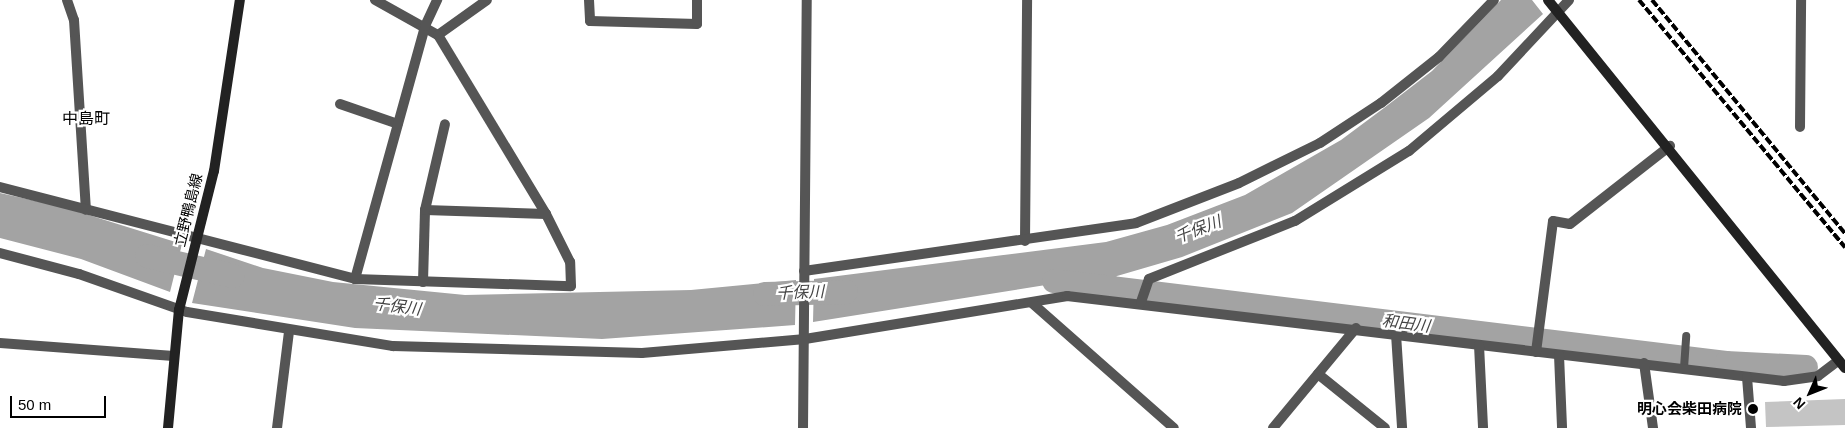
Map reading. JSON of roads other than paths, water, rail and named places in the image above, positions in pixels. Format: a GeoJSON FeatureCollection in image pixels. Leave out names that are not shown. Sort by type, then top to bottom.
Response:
{"type":"FeatureCollection","features":[{"type":"Feature","properties":{"kind":"street"},"geometry":{"type":"LineString","coordinates":[[67,0],[74,20],[86,210]]}},
{"type":"Feature","properties":{"kind":"street","name":"立野鴨島線"},"geometry":{"type":"LineString","coordinates":[[168,428],[180,307],[214,171],[240,0]]}},
{"type":"Feature","properties":{"kind":"street"},"geometry":{"type":"LineString","coordinates":[[0,187],[195,242],[355,279],[570,286],[570,262],[546,214],[438,35],[425,26],[375,0]]}},
{"type":"Feature","properties":{"kind":"street"},"geometry":{"type":"LineString","coordinates":[[355,279],[425,26],[436,0]]}},
{"type":"Feature","properties":{"kind":"street"},"geometry":{"type":"LineString","coordinates":[[438,35],[487,0]]}},
{"type":"Feature","properties":{"kind":"street"},"geometry":{"type":"LineString","coordinates":[[589,0],[590,21],[697,24],[697,0]]}},
{"type":"Feature","properties":{"kind":"street"},"geometry":{"type":"LineString","coordinates":[[803,428],[807,0]]}},
{"type":"Feature","properties":{"kind":"street"},"geometry":{"type":"LineString","coordinates":[[1025,241],[1027,0]]}},
{"type":"Feature","properties":{"kind":"street"},"geometry":{"type":"LineString","coordinates":[[804,273],[1136,223],[1239,183],[1320,143],[1439,57],[1494,0]]}},
{"type":"Feature","properties":{"kind":"street"},"geometry":{"type":"LineString","coordinates":[[1141,299],[1144,283],[1295,221],[1348,192],[1464,106],[1554,6],[1569,0]]}},
{"type":"Feature","properties":{"kind":"street"},"geometry":{"type":"LineString","coordinates":[[1800,127],[1801,0]]}},
{"type":"Feature","properties":{"kind":"street"},"geometry":{"type":"LineString","coordinates":[[0,253],[80,274],[180,307],[289,332],[394,346],[642,353],[805,335],[1032,303],[1067,296],[1141,299],[1479,345],[1536,349],[1559,355],[1684,366],[1747,377],[1784,381],[1818,376],[1843,362],[1670,146],[1554,6]]}},
{"type":"Feature","properties":{"kind":"street"},"geometry":{"type":"LineString","coordinates":[[340,104],[398,124]]}},
{"type":"Feature","properties":{"kind":"street"},"geometry":{"type":"LineString","coordinates":[[423,282],[425,210],[445,124]]}},
{"type":"Feature","properties":{"kind":"street"},"geometry":{"type":"LineString","coordinates":[[1536,349],[1553,222],[1570,224],[1670,146]]}},
{"type":"Feature","properties":{"kind":"street"},"geometry":{"type":"LineString","coordinates":[[425,210],[546,214]]}},
{"type":"Feature","properties":{"kind":"street"},"geometry":{"type":"LineString","coordinates":[[1032,303],[1174,428]]}},
{"type":"Feature","properties":{"kind":"street"},"geometry":{"type":"LineString","coordinates":[[1273,428],[1356,328]]}},
{"type":"Feature","properties":{"kind":"street"},"geometry":{"type":"LineString","coordinates":[[276,428],[289,332]]}},
{"type":"Feature","properties":{"kind":"street"},"geometry":{"type":"LineString","coordinates":[[1396,334],[1402,428]]}},
{"type":"Feature","properties":{"kind":"street"},"geometry":{"type":"LineString","coordinates":[[0,343],[174,356]]}},
{"type":"Feature","properties":{"kind":"street"},"geometry":{"type":"LineString","coordinates":[[1479,345],[1483,428]]}},
{"type":"Feature","properties":{"kind":"street"},"geometry":{"type":"LineString","coordinates":[[1559,355],[1562,428]]}},
{"type":"Feature","properties":{"kind":"street"},"geometry":{"type":"LineString","coordinates":[[1644,363],[1653,428]]}},
{"type":"Feature","properties":{"kind":"street"},"geometry":{"type":"LineString","coordinates":[[1318,374],[1385,428]]}},
{"type":"Feature","properties":{"kind":"street"},"geometry":{"type":"LineString","coordinates":[[1747,377],[1751,428]]}},
{"type":"Feature","properties":{"kind":"lane"},"geometry":{"type":"LineString","coordinates":[[1684,366],[1686,336]]}},
{"type":"Feature","properties":{"kind":"water"},"geometry":{"type":"Polygon","coordinates":[[[1501,0],[1532,0],[1543,14],[1429,118],[1292,213],[1182,257],[1117,276],[1111,283],[1054,288],[1052,284],[813,322],[814,279],[1106,242],[1167,225],[1245,195],[1341,140],[1384,108],[1432,71],[1501,0]]]}},
{"type":"Feature","properties":{"kind":"water"},"geometry":{"type":"Polygon","coordinates":[[[0,193],[63,207],[182,244],[170,292],[81,259],[0,238],[0,193]]]}},
{"type":"Feature","properties":{"kind":"water"},"geometry":{"type":"Polygon","coordinates":[[[206,249],[263,268],[333,282],[465,295],[691,290],[796,280],[795,325],[602,339],[355,328],[192,303],[206,249]]]}},
{"type":"Feature","properties":{"kind":"waterway","name":"千保川"},"geometry":{"type":"LineString","coordinates":[[147,256],[233,276]]}},
{"type":"Feature","properties":{"kind":"waterway","name":"和田川"},"geometry":{"type":"LineString","coordinates":[[1054,281],[1726,363],[1806,367]]}},
{"type":"Feature","properties":{"kind":"waterway","name":"千保川"},"geometry":{"type":"LineString","coordinates":[[765,294],[846,292]]}},
{"type":"Feature","properties":{"kind":"railway"},"geometry":{"type":"LineString","coordinates":[[1639,0],[1845,247]]}},
{"type":"Feature","properties":{"kind":"railway"},"geometry":{"type":"LineString","coordinates":[[1652,0],[1845,233]]}},
{"type":"Feature","properties":{"kind":"place","name":"明心会柴田病院"},"geometry":{"type":"Point","coordinates":[1753,409]}},
{"type":"Feature","properties":{"kind":"district","name":"中島町"},"geometry":{"type":"Point","coordinates":[86,119]}}]}
